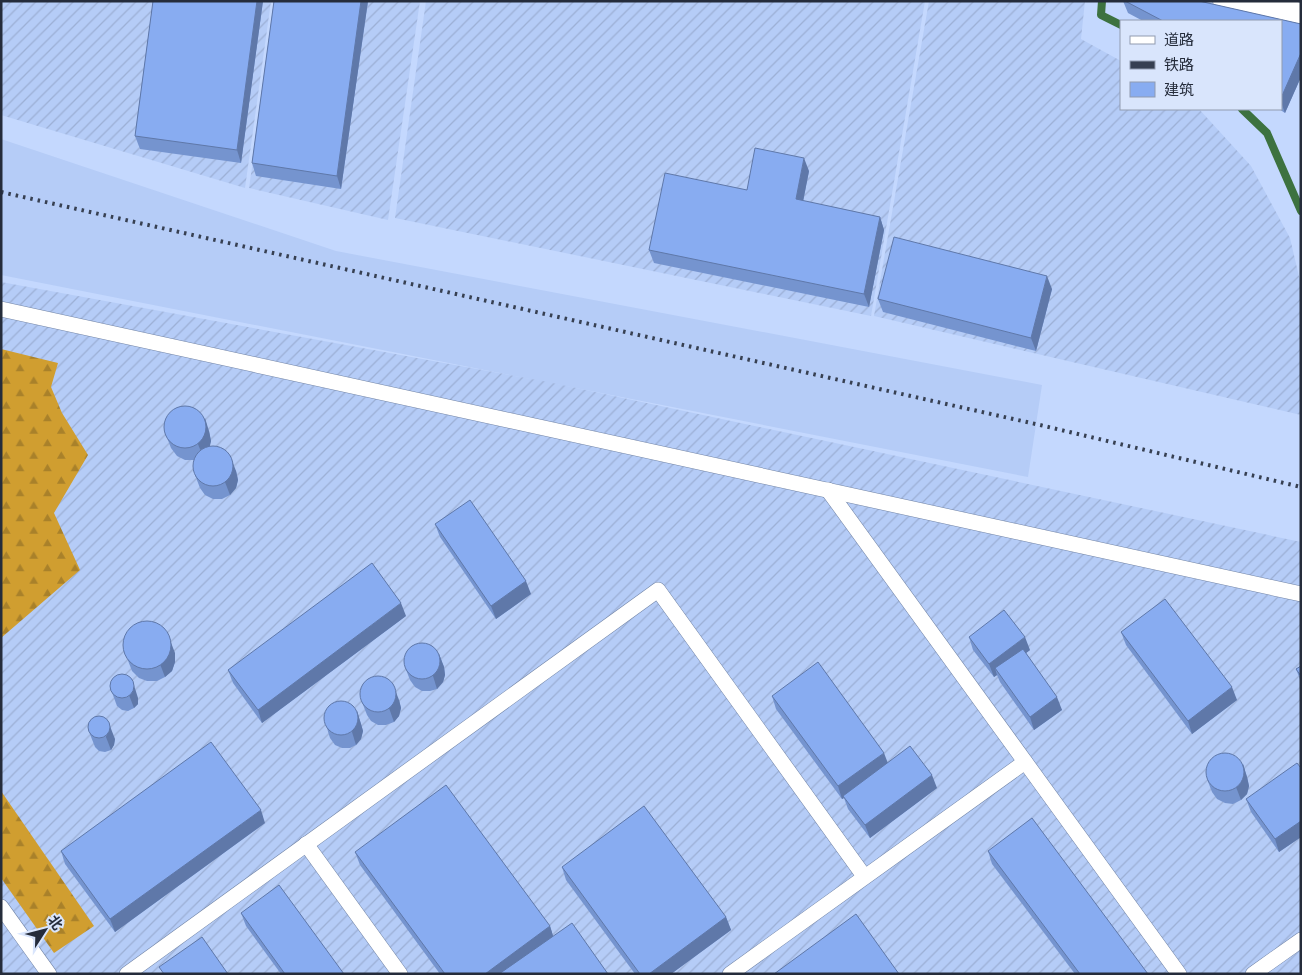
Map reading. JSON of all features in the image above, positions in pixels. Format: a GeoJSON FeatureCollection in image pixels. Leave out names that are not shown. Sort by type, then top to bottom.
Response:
{"type":"FeatureCollection","features":[{"type":"Feature","properties":{"kind":"street"},"geometry":{"type":"LineString","coordinates":[[1227,1],[1301,17]]}},
{"type":"Feature","properties":{"kind":"lane"},"geometry":{"type":"LineString","coordinates":[[1,309],[1301,594]]}},
{"type":"Feature","properties":{"kind":"lane"},"geometry":{"type":"LineString","coordinates":[[828,490],[1179,974]]}},
{"type":"Feature","properties":{"kind":"lane"},"geometry":{"type":"LineString","coordinates":[[127,974],[658,590],[864,876]]}},
{"type":"Feature","properties":{"kind":"lane"},"geometry":{"type":"LineString","coordinates":[[730,974],[1025,762]]}},
{"type":"Feature","properties":{"kind":"lane"},"geometry":{"type":"LineString","coordinates":[[306,844],[400,974]]}},
{"type":"Feature","properties":{"kind":"lane"},"geometry":{"type":"LineString","coordinates":[[1,907],[50,974]]}},
{"type":"Feature","properties":{"kind":"lane"},"geometry":{"type":"LineString","coordinates":[[1252,974],[1301,940]]}},
{"type":"Feature","properties":{"kind":"shaded area"},"geometry":{"type":"Polygon","coordinates":[[[1,1],[271,1],[245,188],[1,115],[1,1]]]}},
{"type":"Feature","properties":{"kind":"shaded area"},"geometry":{"type":"Polygon","coordinates":[[[276,1],[420,1],[388,220],[249,188],[276,1]]]}},
{"type":"Feature","properties":{"kind":"shaded area"},"geometry":{"type":"Polygon","coordinates":[[[426,1],[925,1],[871,316],[395,218],[426,1]]]}},
{"type":"Feature","properties":{"kind":"shaded area"},"geometry":{"type":"Polygon","coordinates":[[[929,1],[1085,1],[1081,39],[1120,60],[1120,110],[1200,110],[1251,166],[1290,238],[1301,285],[1301,415],[874,316],[929,1]]]}},
{"type":"Feature","properties":{"kind":"shaded area"},"geometry":{"type":"Polygon","coordinates":[[[1,139],[336,251],[1042,385],[1028,477],[1,275],[1,139]]]}},
{"type":"Feature","properties":{"kind":"shaded area"},"geometry":{"type":"Polygon","coordinates":[[[1,282],[548,382],[1301,542],[1301,974],[1,974],[1,282]]]}},
{"type":"Feature","properties":{"kind":"green space"},"geometry":{"type":"Polygon","coordinates":[[[1,349],[58,363],[51,387],[62,413],[88,455],[54,513],[80,570],[1,638],[1,349]]]}},
{"type":"Feature","properties":{"kind":"green space"},"geometry":{"type":"Polygon","coordinates":[[[1,791],[94,926],[54,953],[1,878],[1,791]]]}},
{"type":"Feature","properties":{"kind":"building"},"geometry":{"type":"Polygon","coordinates":[[[153,1],[257,1],[237,150],[135,136],[153,1]]]}},
{"type":"Feature","properties":{"kind":"building"},"geometry":{"type":"Polygon","coordinates":[[[274,1],[361,1],[337,176],[252,163],[274,1]]]}},
{"type":"Feature","properties":{"kind":"building"},"geometry":{"type":"Polygon","coordinates":[[[1125,1],[1199,1],[1301,24],[1301,53],[1282,96],[1282,20],[1161,20],[1125,1]]]}},
{"type":"Feature","properties":{"kind":"building"},"geometry":{"type":"Polygon","coordinates":[[[755,148],[804,158],[796,199],[880,217],[864,294],[649,250],[665,173],[747,190],[755,148]]]}},
{"type":"Feature","properties":{"kind":"building"},"geometry":{"type":"Polygon","coordinates":[[[894,237],[1047,276],[1031,338],[878,299],[894,237]]]}},
{"type":"Feature","properties":{"kind":"building"},"geometry":{"type":"Polygon","coordinates":[[[185,406],[200,412],[206,427],[200,442],[185,448],[170,442],[164,427],[170,412],[185,406]]]}},
{"type":"Feature","properties":{"kind":"building"},"geometry":{"type":"Polygon","coordinates":[[[213,446],[227,452],[233,466],[227,480],[213,486],[199,480],[193,466],[199,452],[213,446]]]}},
{"type":"Feature","properties":{"kind":"building"},"geometry":{"type":"Polygon","coordinates":[[[470,500],[526,581],[491,606],[435,524],[470,500]]]}},
{"type":"Feature","properties":{"kind":"building"},"geometry":{"type":"Polygon","coordinates":[[[372,563],[401,603],[258,710],[228,670],[372,563]]]}},
{"type":"Feature","properties":{"kind":"building"},"geometry":{"type":"Polygon","coordinates":[[[1165,599],[1232,687],[1188,721],[1121,632],[1165,599]]]}},
{"type":"Feature","properties":{"kind":"building"},"geometry":{"type":"Polygon","coordinates":[[[1004,610],[1025,637],[989,664],[969,637],[1004,610]]]}},
{"type":"Feature","properties":{"kind":"building"},"geometry":{"type":"Polygon","coordinates":[[[147,621],[156,623],[164,628],[169,636],[171,645],[169,654],[164,662],[156,667],[147,669],[138,667],[130,662],[125,654],[123,645],[125,636],[130,628],[138,623],[147,621]]]}},
{"type":"Feature","properties":{"kind":"building"},"geometry":{"type":"Polygon","coordinates":[[[422,643],[435,648],[440,661],[435,674],[422,679],[409,674],[404,661],[409,648],[422,643]]]}},
{"type":"Feature","properties":{"kind":"building"},"geometry":{"type":"Polygon","coordinates":[[[1023,649],[1057,697],[1030,717],[995,668],[1023,649]]]}},
{"type":"Feature","properties":{"kind":"building"},"geometry":{"type":"Polygon","coordinates":[[[818,662],[884,753],[838,786],[772,696],[818,662]]]}},
{"type":"Feature","properties":{"kind":"building"},"geometry":{"type":"Polygon","coordinates":[[[1301,666],[1301,676],[1296,669],[1301,666]]]}},
{"type":"Feature","properties":{"kind":"building"},"geometry":{"type":"Polygon","coordinates":[[[122,674],[130,678],[134,686],[130,694],[122,698],[114,694],[110,686],[114,678],[122,674]]]}},
{"type":"Feature","properties":{"kind":"building"},"geometry":{"type":"Polygon","coordinates":[[[378,676],[390,682],[396,694],[390,706],[378,712],[366,706],[360,694],[366,682],[378,676]]]}},
{"type":"Feature","properties":{"kind":"building"},"geometry":{"type":"Polygon","coordinates":[[[341,701],[353,706],[358,718],[353,730],[341,735],[329,730],[324,718],[329,706],[341,701]]]}},
{"type":"Feature","properties":{"kind":"building"},"geometry":{"type":"Polygon","coordinates":[[[99,716],[107,719],[110,727],[107,735],[99,738],[91,735],[88,727],[91,719],[99,716]]]}},
{"type":"Feature","properties":{"kind":"building"},"geometry":{"type":"Polygon","coordinates":[[[211,742],[261,810],[110,919],[61,851],[211,742]]]}},
{"type":"Feature","properties":{"kind":"building"},"geometry":{"type":"Polygon","coordinates":[[[910,746],[932,775],[865,825],[843,796],[910,746]]]}},
{"type":"Feature","properties":{"kind":"building"},"geometry":{"type":"Polygon","coordinates":[[[1225,753],[1238,759],[1244,772],[1238,785],[1225,791],[1212,785],[1206,772],[1212,759],[1225,753]]]}},
{"type":"Feature","properties":{"kind":"building"},"geometry":{"type":"Polygon","coordinates":[[[1297,763],[1301,768],[1301,821],[1275,839],[1246,799],[1297,763]]]}},
{"type":"Feature","properties":{"kind":"building"},"geometry":{"type":"Polygon","coordinates":[[[446,785],[550,926],[485,974],[445,974],[355,852],[446,785]]]}},
{"type":"Feature","properties":{"kind":"building"},"geometry":{"type":"Polygon","coordinates":[[[644,806],[726,917],[649,974],[640,974],[562,867],[644,806]]]}},
{"type":"Feature","properties":{"kind":"building"},"geometry":{"type":"Polygon","coordinates":[[[1032,818],[1148,974],[1080,974],[988,851],[1032,818]]]}},
{"type":"Feature","properties":{"kind":"building"},"geometry":{"type":"Polygon","coordinates":[[[279,885],[344,974],[285,974],[241,913],[279,885]]]}},
{"type":"Feature","properties":{"kind":"building"},"geometry":{"type":"Polygon","coordinates":[[[856,914],[899,974],[774,974],[856,914]]]}},
{"type":"Feature","properties":{"kind":"building"},"geometry":{"type":"Polygon","coordinates":[[[572,923],[608,974],[499,974],[572,923]]]}},
{"type":"Feature","properties":{"kind":"building"},"geometry":{"type":"Polygon","coordinates":[[[202,937],[228,974],[164,974],[159,967],[202,937]]]}},
{"type":"Feature","properties":{"kind":"waterway"},"geometry":{"type":"LineString","coordinates":[[1102,1],[1101,15],[1120,24]]}},
{"type":"Feature","properties":{"kind":"waterway"},"geometry":{"type":"LineString","coordinates":[[1243,110],[1267,133],[1301,211]]}},
{"type":"Feature","properties":{"kind":"railway"},"geometry":{"type":"LineString","coordinates":[[1,192],[1040,425],[1301,487]]}}]}
